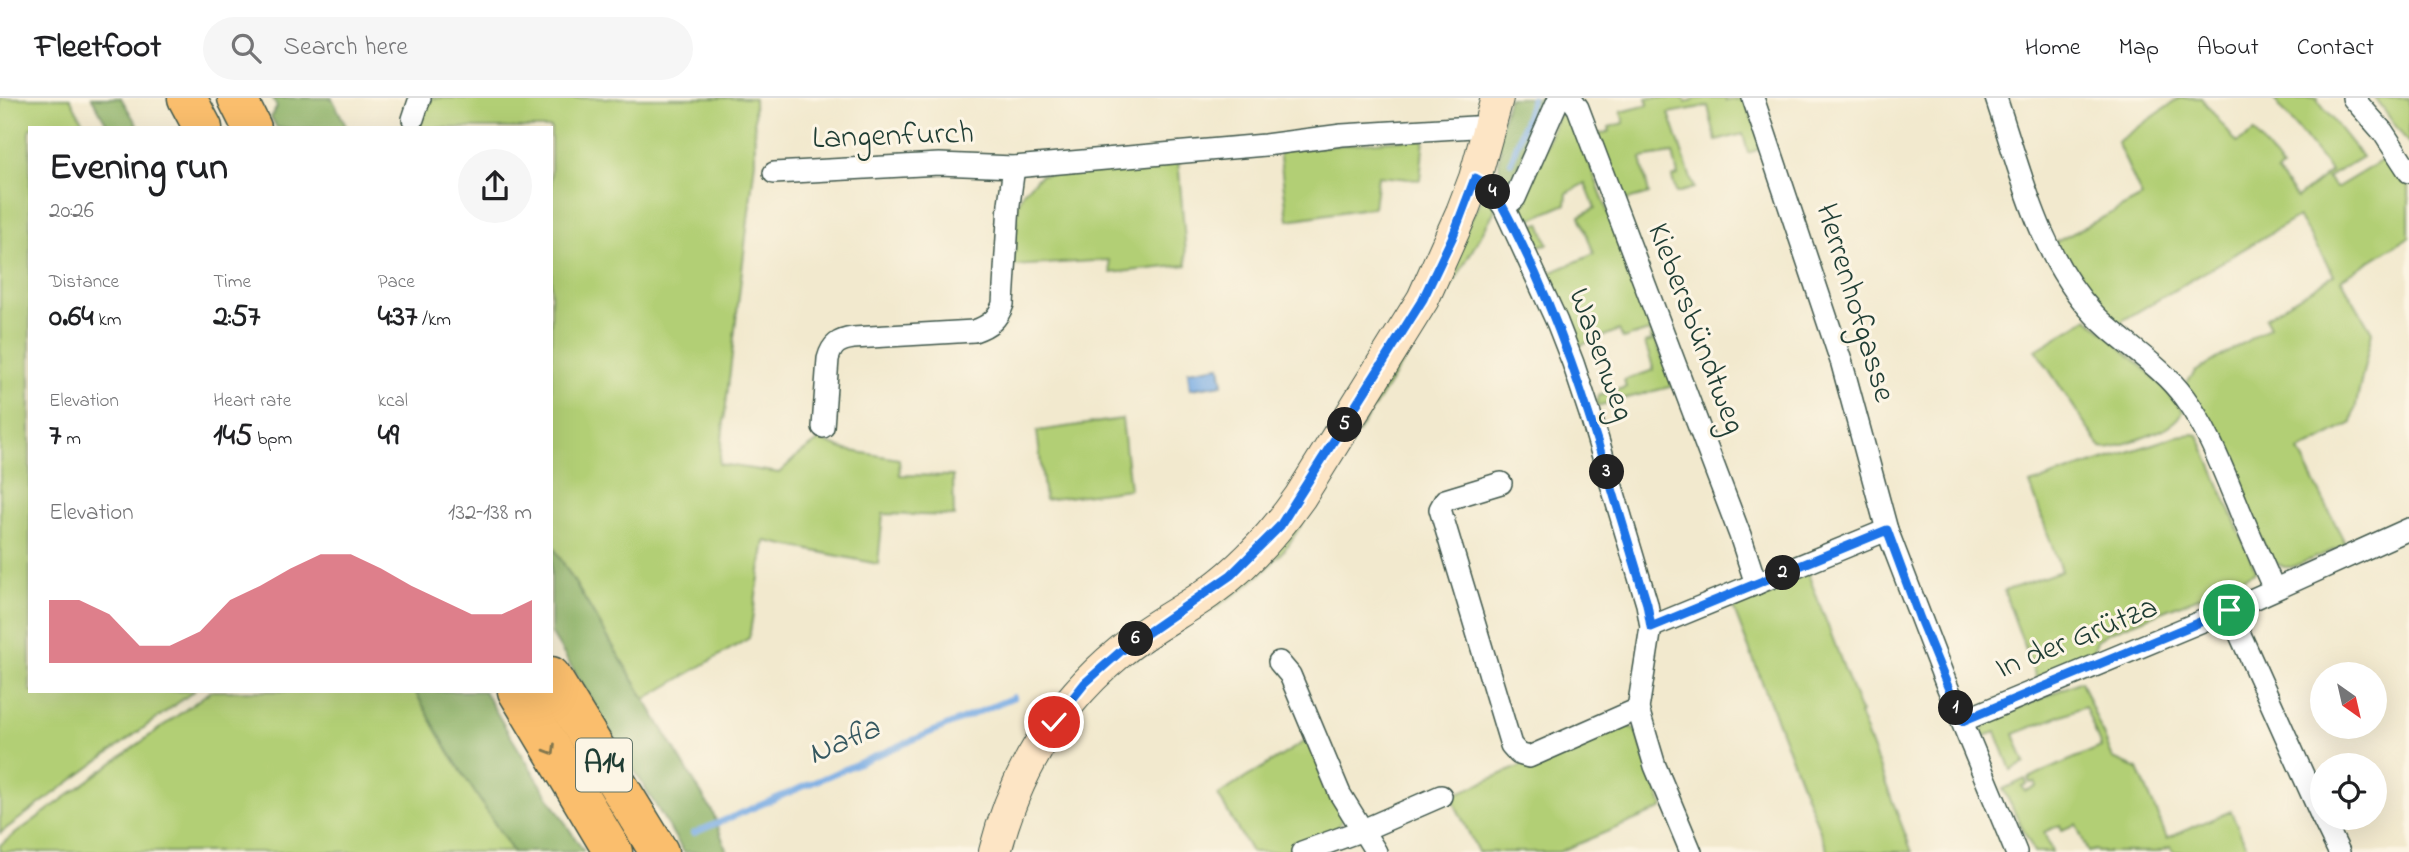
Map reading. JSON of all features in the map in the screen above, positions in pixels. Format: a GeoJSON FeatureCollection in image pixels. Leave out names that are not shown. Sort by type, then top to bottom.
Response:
{"type":"FeatureCollection","features":[{"type":"Feature","properties":{"kind":"highway"},"geometry":{"type":"LineString","coordinates":[[187,98],[202,126]]}},
{"type":"Feature","properties":{"kind":"highway"},"geometry":{"type":"LineString","coordinates":[[237,98],[251,126]]}},
{"type":"Feature","properties":{"kind":"highway","name":"A14"},"geometry":{"type":"LineString","coordinates":[[553,680],[659,852]]}},
{"type":"Feature","properties":{"kind":"highway","name":"A14"},"geometry":{"type":"LineString","coordinates":[[518,693],[613,852]]}},
{"type":"Feature","properties":{"kind":"main road"},"geometry":{"type":"LineString","coordinates":[[995,852],[1012,796],[1026,768],[1054,722],[1085,683],[1128,645],[1231,575],[1280,526],[1423,299],[1453,236],[1475,178],[1493,112]]}},
{"type":"Feature","properties":{"kind":"street"},"geometry":{"type":"LineString","coordinates":[[413,119],[420,98]]}},
{"type":"Feature","properties":{"kind":"street"},"geometry":{"type":"LineString","coordinates":[[1504,208],[1515,198],[1559,98]]}},
{"type":"Feature","properties":{"kind":"street","name":"Kiebersbündtweg"},"geometry":{"type":"LineString","coordinates":[[1572,98],[1735,522],[1756,584]]}},
{"type":"Feature","properties":{"kind":"street","name":"Herrenhofgasse"},"geometry":{"type":"LineString","coordinates":[[1753,98],[1842,364],[1887,530],[1917,611],[2016,852]]}},
{"type":"Feature","properties":{"kind":"street"},"geometry":{"type":"LineString","coordinates":[[1996,98],[2033,210],[2057,264],[2094,314],[2158,368],[2185,398],[2207,435],[2274,589]]}},
{"type":"Feature","properties":{"kind":"street"},"geometry":{"type":"LineString","coordinates":[[2353,98],[2383,132],[2409,172]]}},
{"type":"Feature","properties":{"kind":"street","name":"Langenfurch"},"geometry":{"type":"LineString","coordinates":[[774,173],[939,164],[1014,167],[1265,145],[1493,112]]}},
{"type":"Feature","properties":{"kind":"street","name":"Langenfurch"},"geometry":{"type":"LineString","coordinates":[[822,426],[828,359],[830,351],[838,342],[853,338],[974,331],[991,324],[1000,314],[1014,167]]}},
{"type":"Feature","properties":{"kind":"street","name":"Wasenweg"},"geometry":{"type":"LineString","coordinates":[[1475,178],[1492,191],[1504,208],[1557,322],[1595,430],[1647,604],[1651,627],[1638,709],[1655,766],[1691,852]]}},
{"type":"Feature","properties":{"kind":"street"},"geometry":{"type":"LineString","coordinates":[[1501,483],[1445,500],[1440,509],[1511,745],[1519,754],[1529,757],[1638,709]]}},
{"type":"Feature","properties":{"kind":"street","name":"In der Grütza"},"geometry":{"type":"LineString","coordinates":[[1962,721],[2229,610],[2409,529]]}},
{"type":"Feature","properties":{"kind":"street"},"geometry":{"type":"LineString","coordinates":[[1651,627],[1887,530]]}},
{"type":"Feature","properties":{"kind":"street"},"geometry":{"type":"LineString","coordinates":[[2229,610],[2310,790]]}},
{"type":"Feature","properties":{"kind":"street"},"geometry":{"type":"LineString","coordinates":[[1279,662],[1290,676],[1340,794],[1376,852]]}},
{"type":"Feature","properties":{"kind":"street"},"geometry":{"type":"LineString","coordinates":[[1302,852],[1363,830],[1441,796]]}},
{"type":"Feature","properties":{"kind":"street"},"geometry":{"type":"LineString","coordinates":[[2328,830],[2339,852]]}},
{"type":"Feature","properties":{"kind":"green space"},"geometry":{"type":"Polygon","coordinates":[[[0,98],[70,98],[85,126],[28,126],[28,693],[191,693],[0,833],[0,98]]]}},
{"type":"Feature","properties":{"kind":"green space"},"geometry":{"type":"Polygon","coordinates":[[[92,98],[121,98],[138,126],[108,126],[92,98]]]}},
{"type":"Feature","properties":{"kind":"green space"},"geometry":{"type":"Polygon","coordinates":[[[272,98],[332,98],[346,126],[276,126],[271,117],[277,107],[272,98]]]}},
{"type":"Feature","properties":{"kind":"green space"},"geometry":{"type":"Polygon","coordinates":[[[427,98],[754,98],[755,161],[719,464],[779,473],[820,440],[846,450],[899,459],[900,475],[953,476],[954,516],[883,514],[878,564],[765,541],[749,638],[645,699],[553,546],[553,126],[419,126],[427,98]]]}},
{"type":"Feature","properties":{"kind":"green space"},"geometry":{"type":"Polygon","coordinates":[[[1508,98],[1554,98],[1510,185],[1500,173],[1501,148],[1496,146],[1508,98]]]}},
{"type":"Feature","properties":{"kind":"green space"},"geometry":{"type":"Polygon","coordinates":[[[1647,98],[1683,98],[1686,103],[1697,98],[1725,98],[1726,101],[1745,98],[1763,148],[1748,153],[1743,134],[1716,141],[1708,106],[1669,113],[1694,188],[1676,193],[1672,177],[1678,175],[1673,153],[1641,158],[1649,194],[1620,202],[1594,136],[1610,131],[1609,127],[1624,123],[1621,112],[1648,105],[1647,98]]]}},
{"type":"Feature","properties":{"kind":"green space"},"geometry":{"type":"Polygon","coordinates":[[[2180,98],[2201,98],[2237,143],[2254,132],[2282,168],[2277,172],[2297,198],[2331,171],[2273,98],[2318,98],[2362,157],[2327,178],[2336,188],[2384,159],[2390,160],[2409,186],[2409,237],[2341,279],[2372,332],[2352,423],[2299,451],[2346,545],[2292,567],[2284,567],[2272,561],[2185,385],[2195,372],[2270,327],[2265,318],[2334,275],[2298,217],[2115,325],[2099,310],[2054,243],[2142,197],[2117,142],[2180,98]]]}},
{"type":"Feature","properties":{"kind":"green space"},"geometry":{"type":"Polygon","coordinates":[[[2375,98],[2409,98],[2409,144],[2375,98]]]}},
{"type":"Feature","properties":{"kind":"green space"},"geometry":{"type":"Polygon","coordinates":[[[1563,110],[1570,111],[1673,386],[1597,406],[1598,396],[1626,387],[1624,380],[1654,370],[1645,343],[1652,341],[1649,331],[1623,339],[1619,330],[1579,346],[1543,276],[1594,254],[1580,216],[1595,208],[1585,183],[1567,193],[1566,204],[1520,224],[1520,210],[1557,118],[1563,110]]]}},
{"type":"Feature","properties":{"kind":"green space"},"geometry":{"type":"Polygon","coordinates":[[[1424,138],[1420,180],[1378,176],[1374,207],[1288,220],[1279,150],[1424,138]]]}},
{"type":"Feature","properties":{"kind":"green space"},"geometry":{"type":"Polygon","coordinates":[[[1178,159],[1187,265],[1111,273],[1109,260],[1013,266],[1018,205],[1023,192],[1041,175],[1178,159]]]}},
{"type":"Feature","properties":{"kind":"green space"},"geometry":{"type":"Polygon","coordinates":[[[1487,199],[1495,205],[1494,212],[1457,277],[1357,434],[1481,200],[1487,199]]]}},
{"type":"Feature","properties":{"kind":"green space"},"geometry":{"type":"Polygon","coordinates":[[[1540,223],[1548,244],[1530,247],[1521,229],[1540,223]]]}},
{"type":"Feature","properties":{"kind":"green space"},"geometry":{"type":"Polygon","coordinates":[[[2088,318],[2159,382],[2183,410],[2172,424],[2139,439],[2108,449],[2101,448],[2036,350],[2088,318]]]}},
{"type":"Feature","properties":{"kind":"green space"},"geometry":{"type":"Polygon","coordinates":[[[1122,419],[1130,489],[1045,500],[1037,431],[1122,419]]]}},
{"type":"Feature","properties":{"kind":"green space"},"geometry":{"type":"Polygon","coordinates":[[[2198,435],[2256,571],[2232,584],[2110,632],[2097,640],[2092,656],[2037,680],[2004,591],[2061,571],[2030,484],[2177,436],[2198,435]]]}},
{"type":"Feature","properties":{"kind":"green space"},"geometry":{"type":"Polygon","coordinates":[[[1344,456],[1289,544],[1268,568],[1240,591],[1134,660],[1344,456]]]}},
{"type":"Feature","properties":{"kind":"green space"},"geometry":{"type":"Polygon","coordinates":[[[553,546],[713,813],[727,852],[684,852],[553,636],[553,546]]]}},
{"type":"Feature","properties":{"kind":"green space"},"geometry":{"type":"Polygon","coordinates":[[[1807,571],[1912,852],[1828,852],[1731,602],[1807,571]]]}},
{"type":"Feature","properties":{"kind":"green space"},"geometry":{"type":"Polygon","coordinates":[[[2081,681],[2113,759],[2138,769],[2167,838],[2231,811],[2249,852],[2173,852],[2170,847],[2157,852],[2088,852],[2076,824],[2062,830],[2060,825],[2044,832],[2052,852],[2034,852],[2003,789],[2025,779],[2027,784],[2022,786],[2025,791],[2036,787],[2035,782],[2030,783],[2028,778],[2101,747],[2085,706],[2014,734],[2025,763],[2011,770],[1996,732],[1982,737],[1983,729],[1992,720],[2081,681]]]}},
{"type":"Feature","properties":{"kind":"green space"},"geometry":{"type":"Polygon","coordinates":[[[208,693],[416,693],[449,752],[513,852],[0,852],[0,845],[208,693]]]}},
{"type":"Feature","properties":{"kind":"green space"},"geometry":{"type":"Polygon","coordinates":[[[416,693],[485,693],[584,852],[513,852],[449,752],[416,693]]]}},
{"type":"Feature","properties":{"kind":"green space"},"geometry":{"type":"Polygon","coordinates":[[[1621,725],[1636,731],[1663,807],[1661,809],[1559,852],[1478,852],[1451,796],[1613,726],[1621,725]]]}},
{"type":"Feature","properties":{"kind":"green space"},"geometry":{"type":"Polygon","coordinates":[[[1312,737],[1338,801],[1342,818],[1340,824],[1327,835],[1298,848],[1283,852],[1251,852],[1218,795],[1312,737]]]}},
{"type":"Feature","properties":{"kind":"water"},"geometry":{"type":"Polygon","coordinates":[[[1220,366],[1223,384],[1190,389],[1188,371],[1220,366]]]}},
{"type":"Feature","properties":{"kind":"waterway","name":"Nafla"},"geometry":{"type":"LineString","coordinates":[[1511,162],[1532,98]]}},
{"type":"Feature","properties":{"kind":"waterway","name":"Nafla"},"geometry":{"type":"LineString","coordinates":[[694,833],[1014,697]]}},
{"type":"Feature","properties":{"kind":"route"},"geometry":{"type":"LineString","coordinates":[[1054,722],[1085,683],[1121,651],[1231,575],[1250,559],[1280,526],[1423,299],[1453,236],[1475,178],[1492,191],[1504,208],[1557,322],[1592,420],[1647,604],[1651,627],[1887,530],[1962,721],[2229,610]]}}]}
